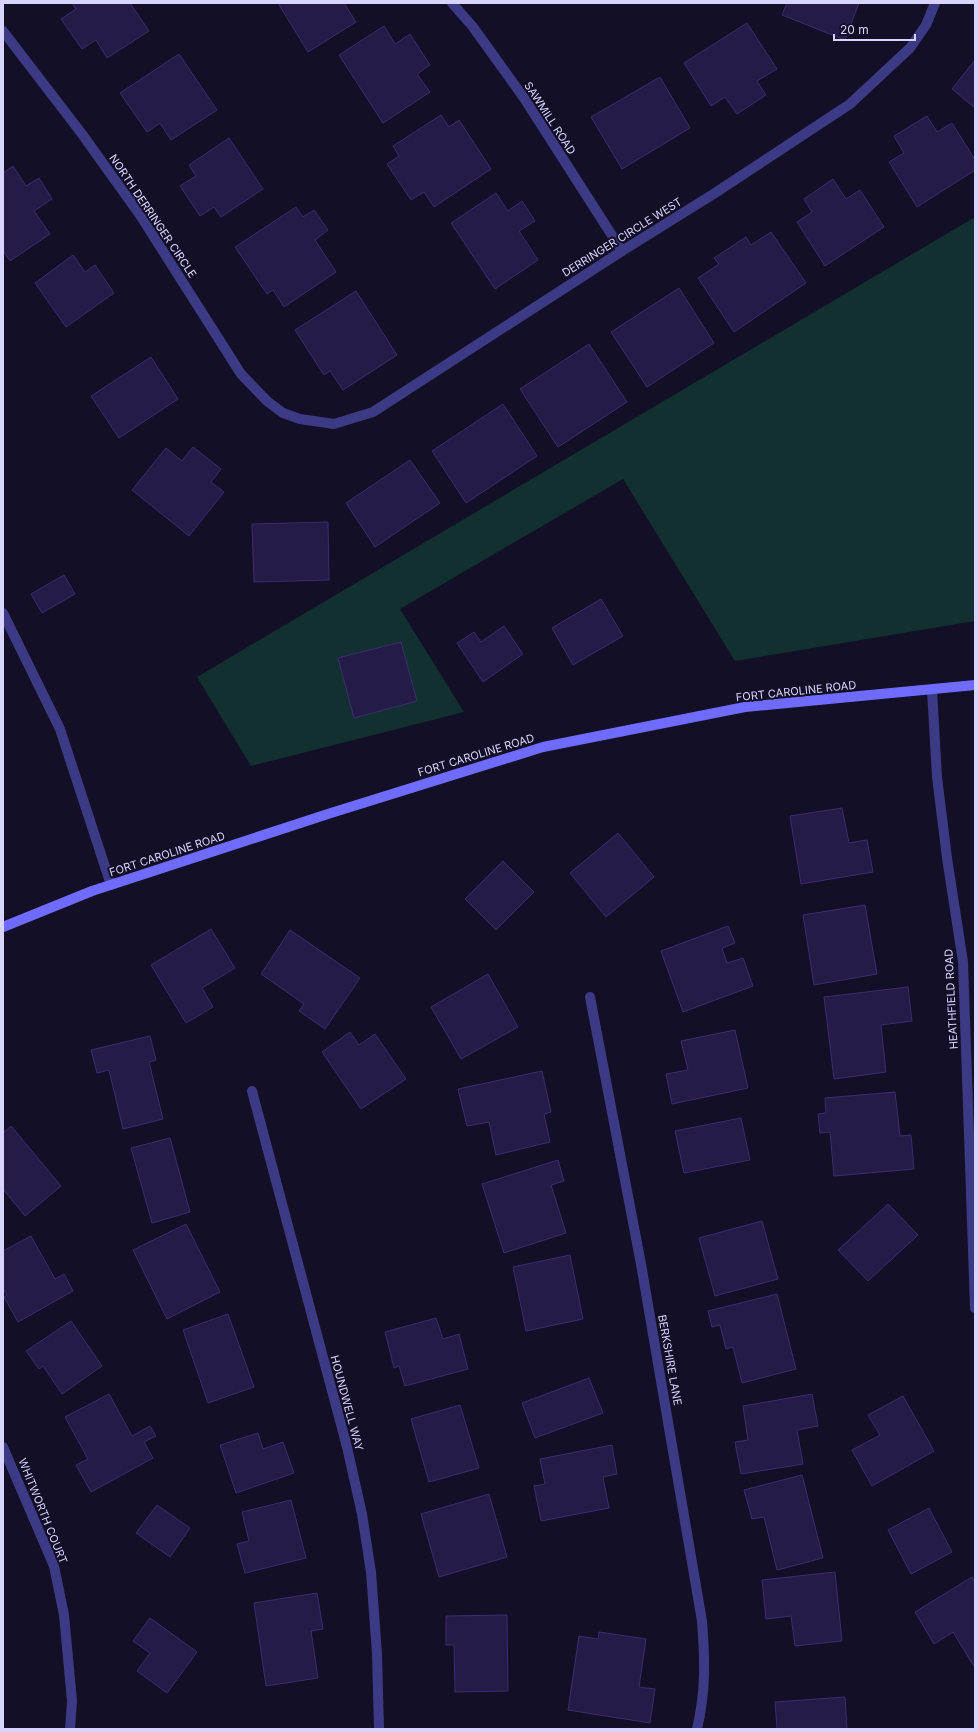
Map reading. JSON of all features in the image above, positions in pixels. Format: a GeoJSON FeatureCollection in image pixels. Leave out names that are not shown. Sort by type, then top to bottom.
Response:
{"type":"FeatureCollection","features":[{"type":"Feature","properties":{"kind":"street","name":"SAWMILL ROAD"},"geometry":{"type":"LineString","coordinates":[[452,3],[473,27],[524,98],[622,251]]}},
{"type":"Feature","properties":{"kind":"street","name":"DERRINGER CIRCLE WEST"},"geometry":{"type":"LineString","coordinates":[[282,412],[300,419],[334,424],[373,412],[622,251],[715,193],[850,104],[910,48],[926,24],[935,3]]}},
{"type":"Feature","properties":{"kind":"street","name":"NORTH DERRINGER CIRCLE"},"geometry":{"type":"LineString","coordinates":[[3,31],[82,134],[140,215],[241,374],[267,401],[282,412]]}},
{"type":"Feature","properties":{"kind":"street"},"geometry":{"type":"LineString","coordinates":[[3,613],[60,728],[110,885]]}},
{"type":"Feature","properties":{"kind":"street","name":"FORT CAROLINE ROAD"},"geometry":{"type":"LineString","coordinates":[[3,927],[110,885],[339,810],[543,747],[745,707],[975,685]]}},
{"type":"Feature","properties":{"kind":"street","name":"HEATHFIELD ROAD"},"geometry":{"type":"LineString","coordinates":[[932,690],[937,777],[947,858],[963,962],[975,1308]]}},
{"type":"Feature","properties":{"kind":"street","name":"BERKSHIRE LANE"},"geometry":{"type":"LineString","coordinates":[[590,997],[642,1271],[702,1621],[705,1658],[703,1704],[697,1729]]}},
{"type":"Feature","properties":{"kind":"street","name":"HOUNDWELL WAY"},"geometry":{"type":"LineString","coordinates":[[252,1091],[347,1447],[362,1514],[371,1572],[379,1729]]}},
{"type":"Feature","properties":{"kind":"street","name":"WHITWORTH COURT"},"geometry":{"type":"LineString","coordinates":[[3,1447],[54,1566],[64,1615],[72,1701],[70,1729]]}},
{"type":"Feature","properties":{"kind":"green space"},"geometry":{"type":"Polygon","coordinates":[[[975,217],[975,621],[735,661],[623,479],[400,609],[464,712],[251,766],[197,677],[975,217]]]}},
{"type":"Feature","properties":{"kind":"building"},"geometry":{"type":"Polygon","coordinates":[[[72,3],[130,3],[149,31],[107,58],[96,40],[82,49],[61,19],[76,9],[72,3]]]}},
{"type":"Feature","properties":{"kind":"building"},"geometry":{"type":"Polygon","coordinates":[[[278,3],[344,3],[356,22],[308,52],[278,3]]]}},
{"type":"Feature","properties":{"kind":"building"},"geometry":{"type":"Polygon","coordinates":[[[787,3],[859,3],[845,40],[782,15],[787,3]]]}},
{"type":"Feature","properties":{"kind":"building"},"geometry":{"type":"Polygon","coordinates":[[[747,23],[777,69],[757,81],[766,95],[737,114],[725,97],[711,106],[684,63],[747,23]]]}},
{"type":"Feature","properties":{"kind":"building"},"geometry":{"type":"Polygon","coordinates":[[[384,26],[395,44],[410,34],[430,65],[417,74],[430,92],[383,123],[339,55],[384,26]]]}},
{"type":"Feature","properties":{"kind":"building"},"geometry":{"type":"Polygon","coordinates":[[[179,54],[217,110],[171,140],[160,123],[147,132],[120,93],[179,54]]]}},
{"type":"Feature","properties":{"kind":"building"},"geometry":{"type":"Polygon","coordinates":[[[975,60],[975,108],[952,89],[975,60]]]}},
{"type":"Feature","properties":{"kind":"building"},"geometry":{"type":"Polygon","coordinates":[[[660,77],[690,128],[622,169],[591,117],[660,77]]]}},
{"type":"Feature","properties":{"kind":"building"},"geometry":{"type":"Polygon","coordinates":[[[441,115],[449,127],[459,120],[491,169],[434,207],[424,192],[411,200],[387,164],[399,156],[393,146],[441,115]]]}},
{"type":"Feature","properties":{"kind":"building"},"geometry":{"type":"Polygon","coordinates":[[[927,116],[937,132],[952,123],[975,160],[975,170],[917,207],[889,162],[904,153],[894,136],[927,116]]]}},
{"type":"Feature","properties":{"kind":"building"},"geometry":{"type":"Polygon","coordinates":[[[229,138],[263,189],[221,217],[214,207],[200,216],[180,186],[196,176],[189,165],[229,138]]]}},
{"type":"Feature","properties":{"kind":"building"},"geometry":{"type":"Polygon","coordinates":[[[13,166],[26,186],[39,178],[52,199],[34,211],[50,234],[10,261],[3,251],[3,173],[13,166]]]}},
{"type":"Feature","properties":{"kind":"building"},"geometry":{"type":"Polygon","coordinates":[[[833,179],[846,199],[860,190],[884,227],[825,266],[797,222],[812,212],[804,199],[833,179]]]}},
{"type":"Feature","properties":{"kind":"building"},"geometry":{"type":"Polygon","coordinates":[[[496,193],[508,211],[522,201],[535,221],[519,231],[538,260],[495,289],[451,223],[496,193]]]}},
{"type":"Feature","properties":{"kind":"building"},"geometry":{"type":"Polygon","coordinates":[[[296,207],[303,217],[314,210],[328,230],[315,240],[336,272],[284,307],[273,290],[267,294],[235,247],[296,207]]]}},
{"type":"Feature","properties":{"kind":"building"},"geometry":{"type":"Polygon","coordinates":[[[771,232],[806,283],[734,332],[698,278],[719,264],[714,258],[746,237],[751,245],[771,232]]]}},
{"type":"Feature","properties":{"kind":"building"},"geometry":{"type":"Polygon","coordinates":[[[73,255],[85,272],[95,265],[114,293],[66,327],[35,283],[73,255]]]}},
{"type":"Feature","properties":{"kind":"building"},"geometry":{"type":"Polygon","coordinates":[[[679,288],[714,343],[647,387],[611,332],[679,288]]]}},
{"type":"Feature","properties":{"kind":"building"},"geometry":{"type":"Polygon","coordinates":[[[356,291],[397,355],[343,390],[330,371],[324,375],[295,330],[356,291]]]}},
{"type":"Feature","properties":{"kind":"building"},"geometry":{"type":"Polygon","coordinates":[[[589,344],[627,402],[558,447],[520,389],[589,344]]]}},
{"type":"Feature","properties":{"kind":"building"},"geometry":{"type":"Polygon","coordinates":[[[151,357],[178,399],[119,438],[91,396],[151,357]]]}},
{"type":"Feature","properties":{"kind":"building"},"geometry":{"type":"Polygon","coordinates":[[[503,404],[537,456],[466,503],[432,451],[503,404]]]}},
{"type":"Feature","properties":{"kind":"building"},"geometry":{"type":"Polygon","coordinates":[[[193,447],[221,469],[211,482],[224,492],[189,536],[132,490],[166,448],[182,461],[193,447]]]}},
{"type":"Feature","properties":{"kind":"building"},"geometry":{"type":"Polygon","coordinates":[[[410,460],[440,503],[375,547],[346,503],[410,460]]]}},
{"type":"Feature","properties":{"kind":"building"},"geometry":{"type":"Polygon","coordinates":[[[328,522],[329,580],[254,582],[252,524],[328,522]]]}},
{"type":"Feature","properties":{"kind":"building"},"geometry":{"type":"Polygon","coordinates":[[[64,575],[75,594],[42,613],[31,594],[64,575]]]}},
{"type":"Feature","properties":{"kind":"building"},"geometry":{"type":"Polygon","coordinates":[[[601,599],[623,636],[573,665],[552,628],[601,599]]]}},
{"type":"Feature","properties":{"kind":"building"},"geometry":{"type":"Polygon","coordinates":[[[504,626],[523,654],[483,682],[457,643],[474,632],[481,642],[504,626]]]}},
{"type":"Feature","properties":{"kind":"building"},"geometry":{"type":"Polygon","coordinates":[[[401,642],[417,701],[354,718],[338,658],[401,642]]]}},
{"type":"Feature","properties":{"kind":"building"},"geometry":{"type":"Polygon","coordinates":[[[842,808],[849,843],[867,840],[873,872],[801,884],[790,816],[842,808]]]}},
{"type":"Feature","properties":{"kind":"building"},"geometry":{"type":"Polygon","coordinates":[[[618,833],[654,877],[606,917],[570,873],[618,833]]]}},
{"type":"Feature","properties":{"kind":"building"},"geometry":{"type":"Polygon","coordinates":[[[503,861],[534,892],[496,930],[465,899],[503,861]]]}},
{"type":"Feature","properties":{"kind":"building"},"geometry":{"type":"Polygon","coordinates":[[[865,905],[877,974],[814,985],[803,915],[865,905]]]}},
{"type":"Feature","properties":{"kind":"building"},"geometry":{"type":"Polygon","coordinates":[[[728,926],[735,943],[722,948],[727,963],[743,958],[753,986],[683,1012],[661,951],[728,926]]]}},
{"type":"Feature","properties":{"kind":"building"},"geometry":{"type":"Polygon","coordinates":[[[211,929],[235,968],[202,988],[213,1007],[186,1023],[151,965],[211,929]]]}},
{"type":"Feature","properties":{"kind":"building"},"geometry":{"type":"Polygon","coordinates":[[[290,930],[360,978],[325,1029],[299,1011],[304,1004],[261,974],[290,930]]]}},
{"type":"Feature","properties":{"kind":"building"},"geometry":{"type":"Polygon","coordinates":[[[488,974],[518,1027],[461,1059],[431,1007],[488,974]]]}},
{"type":"Feature","properties":{"kind":"building"},"geometry":{"type":"Polygon","coordinates":[[[908,987],[912,1021],[881,1025],[886,1072],[834,1079],[824,997],[908,987]]]}},
{"type":"Feature","properties":{"kind":"building"},"geometry":{"type":"Polygon","coordinates":[[[735,1030],[748,1088],[672,1104],[666,1074],[688,1070],[681,1041],[735,1030]]]}},
{"type":"Feature","properties":{"kind":"building"},"geometry":{"type":"Polygon","coordinates":[[[350,1032],[359,1045],[375,1034],[406,1079],[361,1109],[322,1052],[350,1032]]]}},
{"type":"Feature","properties":{"kind":"building"},"geometry":{"type":"Polygon","coordinates":[[[150,1036],[156,1060],[149,1062],[163,1119],[123,1129],[109,1070],[97,1073],[91,1050],[150,1036]]]}},
{"type":"Feature","properties":{"kind":"building"},"geometry":{"type":"Polygon","coordinates":[[[542,1071],[551,1112],[544,1114],[550,1142],[496,1155],[489,1122],[467,1126],[458,1089],[542,1071]]]}},
{"type":"Feature","properties":{"kind":"building"},"geometry":{"type":"Polygon","coordinates":[[[895,1092],[900,1136],[911,1135],[914,1169],[834,1176],[830,1132],[820,1133],[818,1114],[826,1113],[825,1098],[895,1092]]]}},
{"type":"Feature","properties":{"kind":"building"},"geometry":{"type":"Polygon","coordinates":[[[741,1118],[750,1160],[684,1173],[675,1131],[741,1118]]]}},
{"type":"Feature","properties":{"kind":"building"},"geometry":{"type":"Polygon","coordinates":[[[11,1126],[61,1186],[25,1216],[3,1189],[3,1133],[11,1126]]]}},
{"type":"Feature","properties":{"kind":"building"},"geometry":{"type":"Polygon","coordinates":[[[170,1138],[190,1212],[152,1223],[131,1148],[170,1138]]]}},
{"type":"Feature","properties":{"kind":"building"},"geometry":{"type":"Polygon","coordinates":[[[558,1160],[564,1181],[551,1185],[566,1233],[504,1253],[482,1184],[558,1160]]]}},
{"type":"Feature","properties":{"kind":"building"},"geometry":{"type":"Polygon","coordinates":[[[888,1204],[918,1235],[868,1281],[838,1250],[888,1204]]]}},
{"type":"Feature","properties":{"kind":"building"},"geometry":{"type":"Polygon","coordinates":[[[762,1221],[778,1279],[715,1296],[699,1238],[762,1221]]]}},
{"type":"Feature","properties":{"kind":"building"},"geometry":{"type":"Polygon","coordinates":[[[186,1224],[220,1292],[167,1319],[133,1250],[186,1224]]]}},
{"type":"Feature","properties":{"kind":"building"},"geometry":{"type":"Polygon","coordinates":[[[31,1236],[55,1279],[64,1274],[73,1291],[18,1322],[4,1297],[7,1295],[3,1288],[3,1251],[31,1236]]]}},
{"type":"Feature","properties":{"kind":"building"},"geometry":{"type":"Polygon","coordinates":[[[570,1255],[583,1319],[526,1331],[513,1267],[570,1255]]]}},
{"type":"Feature","properties":{"kind":"building"},"geometry":{"type":"Polygon","coordinates":[[[777,1294],[796,1369],[742,1383],[733,1347],[726,1349],[720,1325],[712,1327],[708,1311],[777,1294]]]}},
{"type":"Feature","properties":{"kind":"building"},"geometry":{"type":"Polygon","coordinates":[[[228,1314],[254,1387],[208,1403],[183,1330],[228,1314]]]}},
{"type":"Feature","properties":{"kind":"building"},"geometry":{"type":"Polygon","coordinates":[[[436,1318],[443,1339],[459,1334],[468,1369],[405,1386],[399,1366],[394,1368],[385,1332],[436,1318]]]}},
{"type":"Feature","properties":{"kind":"building"},"geometry":{"type":"Polygon","coordinates":[[[71,1321],[102,1366],[62,1394],[43,1366],[39,1369],[26,1351],[71,1321]]]}},
{"type":"Feature","properties":{"kind":"building"},"geometry":{"type":"Polygon","coordinates":[[[589,1378],[603,1413],[535,1438],[522,1403],[589,1378]]]}},
{"type":"Feature","properties":{"kind":"building"},"geometry":{"type":"Polygon","coordinates":[[[109,1394],[132,1436],[150,1426],[156,1436],[144,1442],[153,1458],[91,1492],[76,1465],[88,1459],[65,1417],[109,1394]]]}},
{"type":"Feature","properties":{"kind":"building"},"geometry":{"type":"Polygon","coordinates":[[[812,1394],[818,1426],[797,1430],[803,1464],[741,1474],[735,1442],[748,1440],[743,1406],[812,1394]]]}},
{"type":"Feature","properties":{"kind":"building"},"geometry":{"type":"Polygon","coordinates":[[[903,1396],[934,1451],[872,1486],[852,1450],[880,1435],[868,1415],[903,1396]]]}},
{"type":"Feature","properties":{"kind":"building"},"geometry":{"type":"Polygon","coordinates":[[[460,1405],[479,1468],[429,1482],[411,1419],[460,1405]]]}},
{"type":"Feature","properties":{"kind":"building"},"geometry":{"type":"Polygon","coordinates":[[[258,1433],[263,1449],[283,1442],[294,1473],[236,1493],[220,1445],[258,1433]]]}},
{"type":"Feature","properties":{"kind":"building"},"geometry":{"type":"Polygon","coordinates":[[[612,1445],[617,1474],[603,1477],[609,1508],[541,1521],[534,1486],[545,1484],[540,1459],[612,1445]]]}},
{"type":"Feature","properties":{"kind":"building"},"geometry":{"type":"Polygon","coordinates":[[[802,1475],[823,1558],[777,1570],[764,1517],[752,1519],[744,1490],[802,1475]]]}},
{"type":"Feature","properties":{"kind":"building"},"geometry":{"type":"Polygon","coordinates":[[[489,1494],[507,1557],[439,1577],[421,1514],[489,1494]]]}},
{"type":"Feature","properties":{"kind":"building"},"geometry":{"type":"Polygon","coordinates":[[[291,1500],[306,1558],[245,1573],[237,1544],[249,1541],[242,1512],[291,1500]]]}},
{"type":"Feature","properties":{"kind":"building"},"geometry":{"type":"Polygon","coordinates":[[[157,1505],[190,1528],[170,1557],[136,1533],[157,1505]]]}},
{"type":"Feature","properties":{"kind":"building"},"geometry":{"type":"Polygon","coordinates":[[[929,1508],[952,1552],[911,1574],[888,1530],[929,1508]]]}},
{"type":"Feature","properties":{"kind":"building"},"geometry":{"type":"Polygon","coordinates":[[[835,1572],[842,1641],[795,1646],[791,1616],[766,1619],[762,1580],[835,1572]]]}},
{"type":"Feature","properties":{"kind":"building"},"geometry":{"type":"Polygon","coordinates":[[[972,1577],[975,1583],[975,1668],[953,1632],[934,1644],[915,1612],[972,1577]]]}},
{"type":"Feature","properties":{"kind":"building"},"geometry":{"type":"Polygon","coordinates":[[[317,1593],[323,1629],[311,1631],[318,1678],[266,1686],[254,1603],[317,1593]]]}},
{"type":"Feature","properties":{"kind":"building"},"geometry":{"type":"Polygon","coordinates":[[[507,1615],[508,1691],[455,1692],[454,1645],[446,1645],[446,1616],[507,1615]]]}},
{"type":"Feature","properties":{"kind":"building"},"geometry":{"type":"Polygon","coordinates":[[[150,1618],[197,1652],[167,1693],[137,1671],[150,1653],[133,1641],[150,1618]]]}},
{"type":"Feature","properties":{"kind":"building"},"geometry":{"type":"Polygon","coordinates":[[[599,1632],[646,1639],[639,1687],[655,1689],[650,1723],[568,1710],[579,1636],[598,1639],[599,1632]]]}},
{"type":"Feature","properties":{"kind":"building"},"geometry":{"type":"Polygon","coordinates":[[[845,1697],[847,1729],[777,1729],[775,1702],[845,1697]]]}}]}
